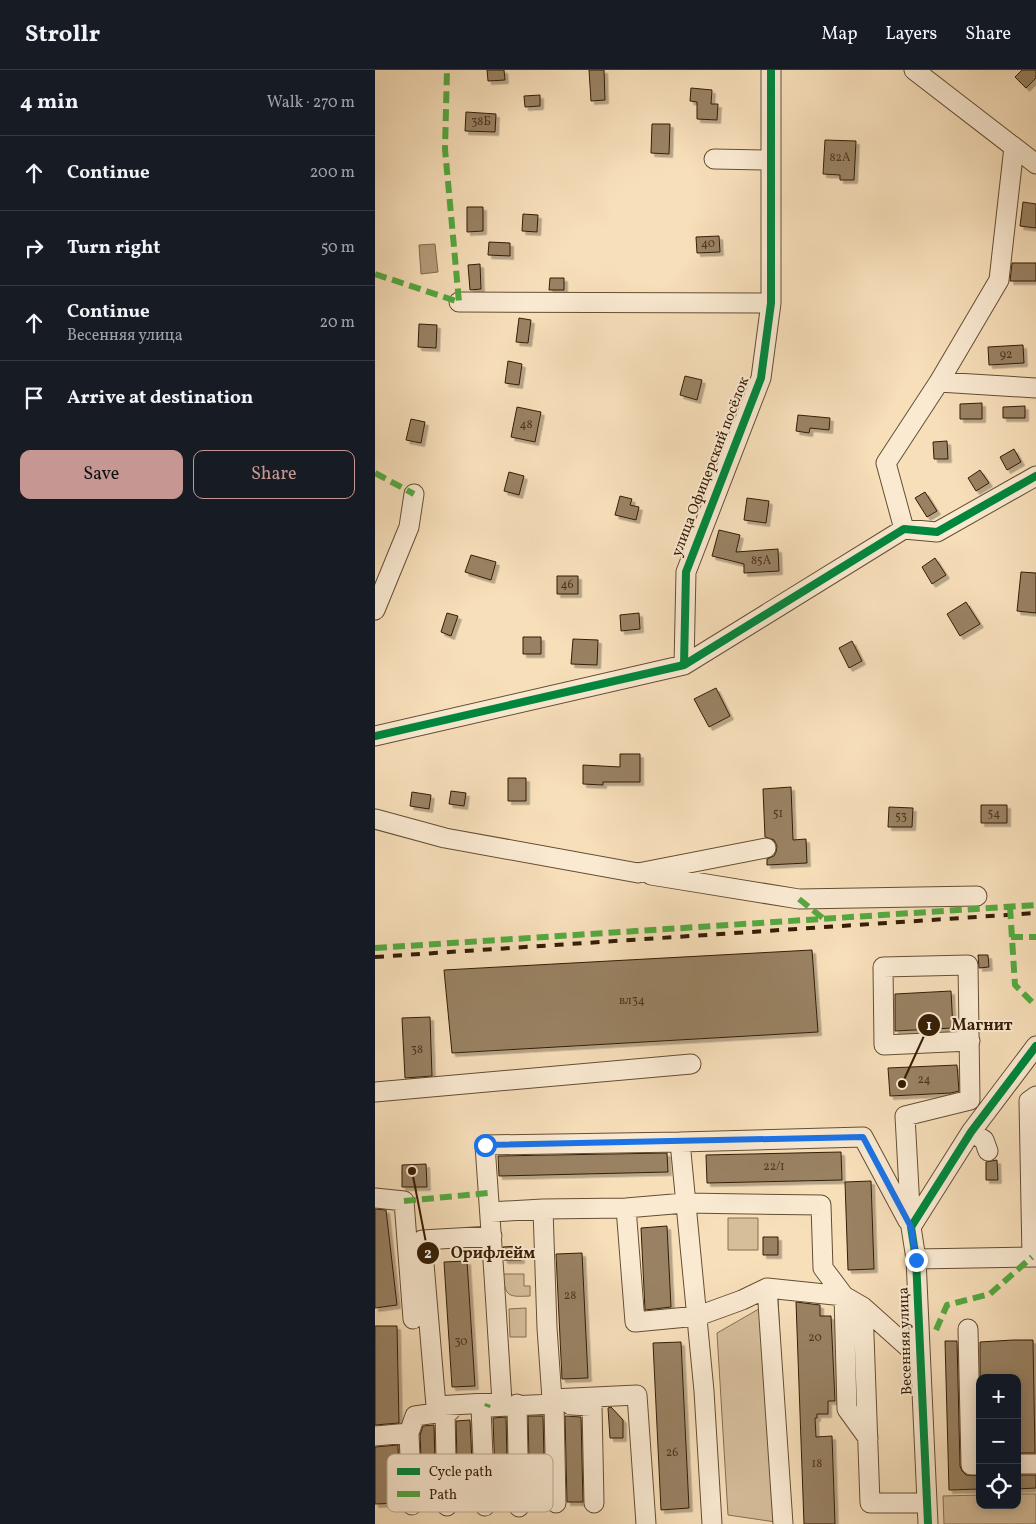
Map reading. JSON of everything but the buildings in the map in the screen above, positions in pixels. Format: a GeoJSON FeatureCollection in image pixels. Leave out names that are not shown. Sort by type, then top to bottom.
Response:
{"type":"FeatureCollection","features":[{"type":"Feature","properties":{"kind":"street","name":"улица Офицерский посёлок"},"geometry":{"type":"LineString","coordinates":[[684,665],[686,572],[761,378],[771,303],[771,70]]}},
{"type":"Feature","properties":{"kind":"street"},"geometry":{"type":"LineString","coordinates":[[914,70],[1036,164]]}},
{"type":"Feature","properties":{"kind":"street"},"geometry":{"type":"LineString","coordinates":[[904,529],[886,463],[939,382],[999,280],[1014,147]]}},
{"type":"Feature","properties":{"kind":"street"},"geometry":{"type":"LineString","coordinates":[[714,159],[770,160]]}},
{"type":"Feature","properties":{"kind":"street"},"geometry":{"type":"LineString","coordinates":[[459,302],[771,303]]}},
{"type":"Feature","properties":{"kind":"street"},"geometry":{"type":"LineString","coordinates":[[939,382],[1036,388]]}},
{"type":"Feature","properties":{"kind":"street"},"geometry":{"type":"LineString","coordinates":[[375,736],[684,665],[904,529],[937,532],[1036,476]]}},
{"type":"Feature","properties":{"kind":"street"},"geometry":{"type":"LineString","coordinates":[[375,610],[409,527],[414,494]]}},
{"type":"Feature","properties":{"kind":"street"},"geometry":{"type":"LineString","coordinates":[[375,818],[445,838],[637,873],[799,899],[977,896]]}},
{"type":"Feature","properties":{"kind":"street"},"geometry":{"type":"LineString","coordinates":[[637,873],[766,848]]}},
{"type":"Feature","properties":{"kind":"street"},"geometry":{"type":"LineString","coordinates":[[911,1227],[905,1116],[970,1100],[970,1041],[967,965],[883,966],[884,1045],[970,1041]]}},
{"type":"Feature","properties":{"kind":"street"},"geometry":{"type":"LineString","coordinates":[[911,1227],[971,1132],[1036,1046]]}},
{"type":"Feature","properties":{"kind":"street"},"geometry":{"type":"LineString","coordinates":[[375,1092],[691,1064]]}},
{"type":"Feature","properties":{"kind":"street"},"geometry":{"type":"LineString","coordinates":[[916,1260],[1034,1257],[1029,1102],[1036,1096]]}},
{"type":"Feature","properties":{"kind":"street"},"geometry":{"type":"LineString","coordinates":[[971,1132],[984,1140],[987,1150]]}},
{"type":"Feature","properties":{"kind":"street"},"geometry":{"type":"LineString","coordinates":[[514,1454],[492,1236],[485,1145],[863,1137],[911,1227]]}},
{"type":"Feature","properties":{"kind":"street"},"geometry":{"type":"LineString","coordinates":[[680,1142],[705,1391],[711,1524]]}},
{"type":"Feature","properties":{"kind":"street"},"geometry":{"type":"LineString","coordinates":[[375,1198],[404,1201],[413,1319]]}},
{"type":"Feature","properties":{"kind":"street"},"geometry":{"type":"LineString","coordinates":[[490,1212],[626,1208],[685,1203],[821,1205],[823,1268],[844,1296],[863,1307],[920,1358]]}},
{"type":"Feature","properties":{"kind":"street"},"geometry":{"type":"LineString","coordinates":[[626,1208],[635,1322],[698,1316],[742,1300],[767,1288],[844,1296]]}},
{"type":"Feature","properties":{"kind":"street"},"geometry":{"type":"LineString","coordinates":[[543,1209],[547,1328],[553,1401],[556,1503]]}},
{"type":"Feature","properties":{"kind":"street","name":"Весенняя улица"},"geometry":{"type":"LineString","coordinates":[[911,1227],[916,1260],[928,1524]]}},
{"type":"Feature","properties":{"kind":"street"},"geometry":{"type":"LineString","coordinates":[[492,1236],[422,1240],[436,1406],[637,1395],[646,1524]]}},
{"type":"Feature","properties":{"kind":"street"},"geometry":{"type":"LineString","coordinates":[[767,1288],[783,1524]]}},
{"type":"Feature","properties":{"kind":"street"},"geometry":{"type":"LineString","coordinates":[[844,1296],[847,1408],[868,1438]]}},
{"type":"Feature","properties":{"kind":"street"},"geometry":{"type":"LineString","coordinates":[[863,1307],[870,1503],[927,1502]]}},
{"type":"Feature","properties":{"kind":"street"},"geometry":{"type":"LineString","coordinates":[[968,1329],[971,1465],[976,1465]]}},
{"type":"Feature","properties":{"kind":"street"},"geometry":{"type":"LineString","coordinates":[[553,1401],[592,1406],[594,1503]]}},
{"type":"Feature","properties":{"kind":"street"},"geometry":{"type":"LineString","coordinates":[[410,1454],[409,1433],[415,1416],[510,1403]]}},
{"type":"Feature","properties":{"kind":"street"},"geometry":{"type":"LineString","coordinates":[[481,1407],[483,1454]]}},
{"type":"Feature","properties":{"kind":"street"},"geometry":{"type":"LineString","coordinates":[[445,1411],[446,1454]]}},
{"type":"Feature","properties":{"kind":"street"},"geometry":{"type":"LineString","coordinates":[[375,1436],[409,1433]]}},
{"type":"Feature","properties":{"kind":"street"},"geometry":{"type":"LineString","coordinates":[[1021,1464],[1036,1464]]}},
{"type":"Feature","properties":{"kind":"shaded area"},"geometry":{"type":"Polygon","coordinates":[[[435,244],[438,272],[421,274],[419,245],[435,244]]]}},
{"type":"Feature","properties":{"kind":"shaded area"},"geometry":{"type":"Polygon","coordinates":[[[728,1218],[758,1218],[758,1250],[728,1250],[728,1218]]]}},
{"type":"Feature","properties":{"kind":"shaded area"},"geometry":{"type":"Polygon","coordinates":[[[503,1274],[524,1274],[524,1286],[530,1286],[530,1296],[512,1296],[509,1294],[505,1287],[503,1274]]]}},
{"type":"Feature","properties":{"kind":"shaded area"},"geometry":{"type":"Polygon","coordinates":[[[778,1298],[789,1524],[728,1515],[717,1333],[778,1298]]]}},
{"type":"Feature","properties":{"kind":"shaded area"},"geometry":{"type":"Polygon","coordinates":[[[526,1308],[526,1337],[510,1337],[509,1309],[526,1308]]]}},
{"type":"Feature","properties":{"kind":"shaded area"},"geometry":{"type":"Polygon","coordinates":[[[1021,1494],[1036,1494],[1036,1524],[944,1524],[943,1496],[976,1495],[976,1509],[1021,1509],[1021,1494]]]}},
{"type":"Feature","properties":{"kind":"railway"},"geometry":{"type":"LineString","coordinates":[[375,957],[1036,913]]}},
{"type":"Feature","properties":{"kind":"marked path"},"geometry":{"type":"LineString","coordinates":[[375,274],[459,302],[445,149],[447,70]]}},
{"type":"Feature","properties":{"kind":"marked path"},"geometry":{"type":"LineString","coordinates":[[375,473],[414,494]]}},
{"type":"Feature","properties":{"kind":"marked path"},"geometry":{"type":"LineString","coordinates":[[799,899],[824,919]]}},
{"type":"Feature","properties":{"kind":"marked path"},"geometry":{"type":"LineString","coordinates":[[375,948],[1036,905]]}},
{"type":"Feature","properties":{"kind":"marked path"},"geometry":{"type":"LineString","coordinates":[[1010,907],[1015,985],[1036,1006]]}},
{"type":"Feature","properties":{"kind":"marked path"},"geometry":{"type":"LineString","coordinates":[[1011,937],[1036,937]]}},
{"type":"Feature","properties":{"kind":"marked path"},"geometry":{"type":"LineString","coordinates":[[404,1201],[488,1193]]}},
{"type":"Feature","properties":{"kind":"marked path"},"geometry":{"type":"LineString","coordinates":[[936,1330],[947,1305],[990,1294],[1032,1257]]}},
{"type":"Feature","properties":{"kind":"cycle path"},"geometry":{"type":"LineString","coordinates":[[684,665],[686,572],[761,378],[771,303],[771,70]]}},
{"type":"Feature","properties":{"kind":"cycle path"},"geometry":{"type":"LineString","coordinates":[[375,736],[684,665],[904,529],[937,532],[1036,476]]}},
{"type":"Feature","properties":{"kind":"cycle path"},"geometry":{"type":"LineString","coordinates":[[928,1524],[916,1259],[911,1227],[971,1132],[1036,1046]]}},
{"type":"Feature","properties":{"kind":"place","name":"Магнит"},"geometry":{"type":"Point","coordinates":[902,1084]}},
{"type":"Feature","properties":{"kind":"place","name":"Орифлейм"},"geometry":{"type":"Point","coordinates":[412,1171]}},
{"type":"Feature","properties":{"kind":"route"},"geometry":{"type":"LineString","coordinates":[[485,1145],[863,1137],[911,1227],[916,1260]]}}]}
